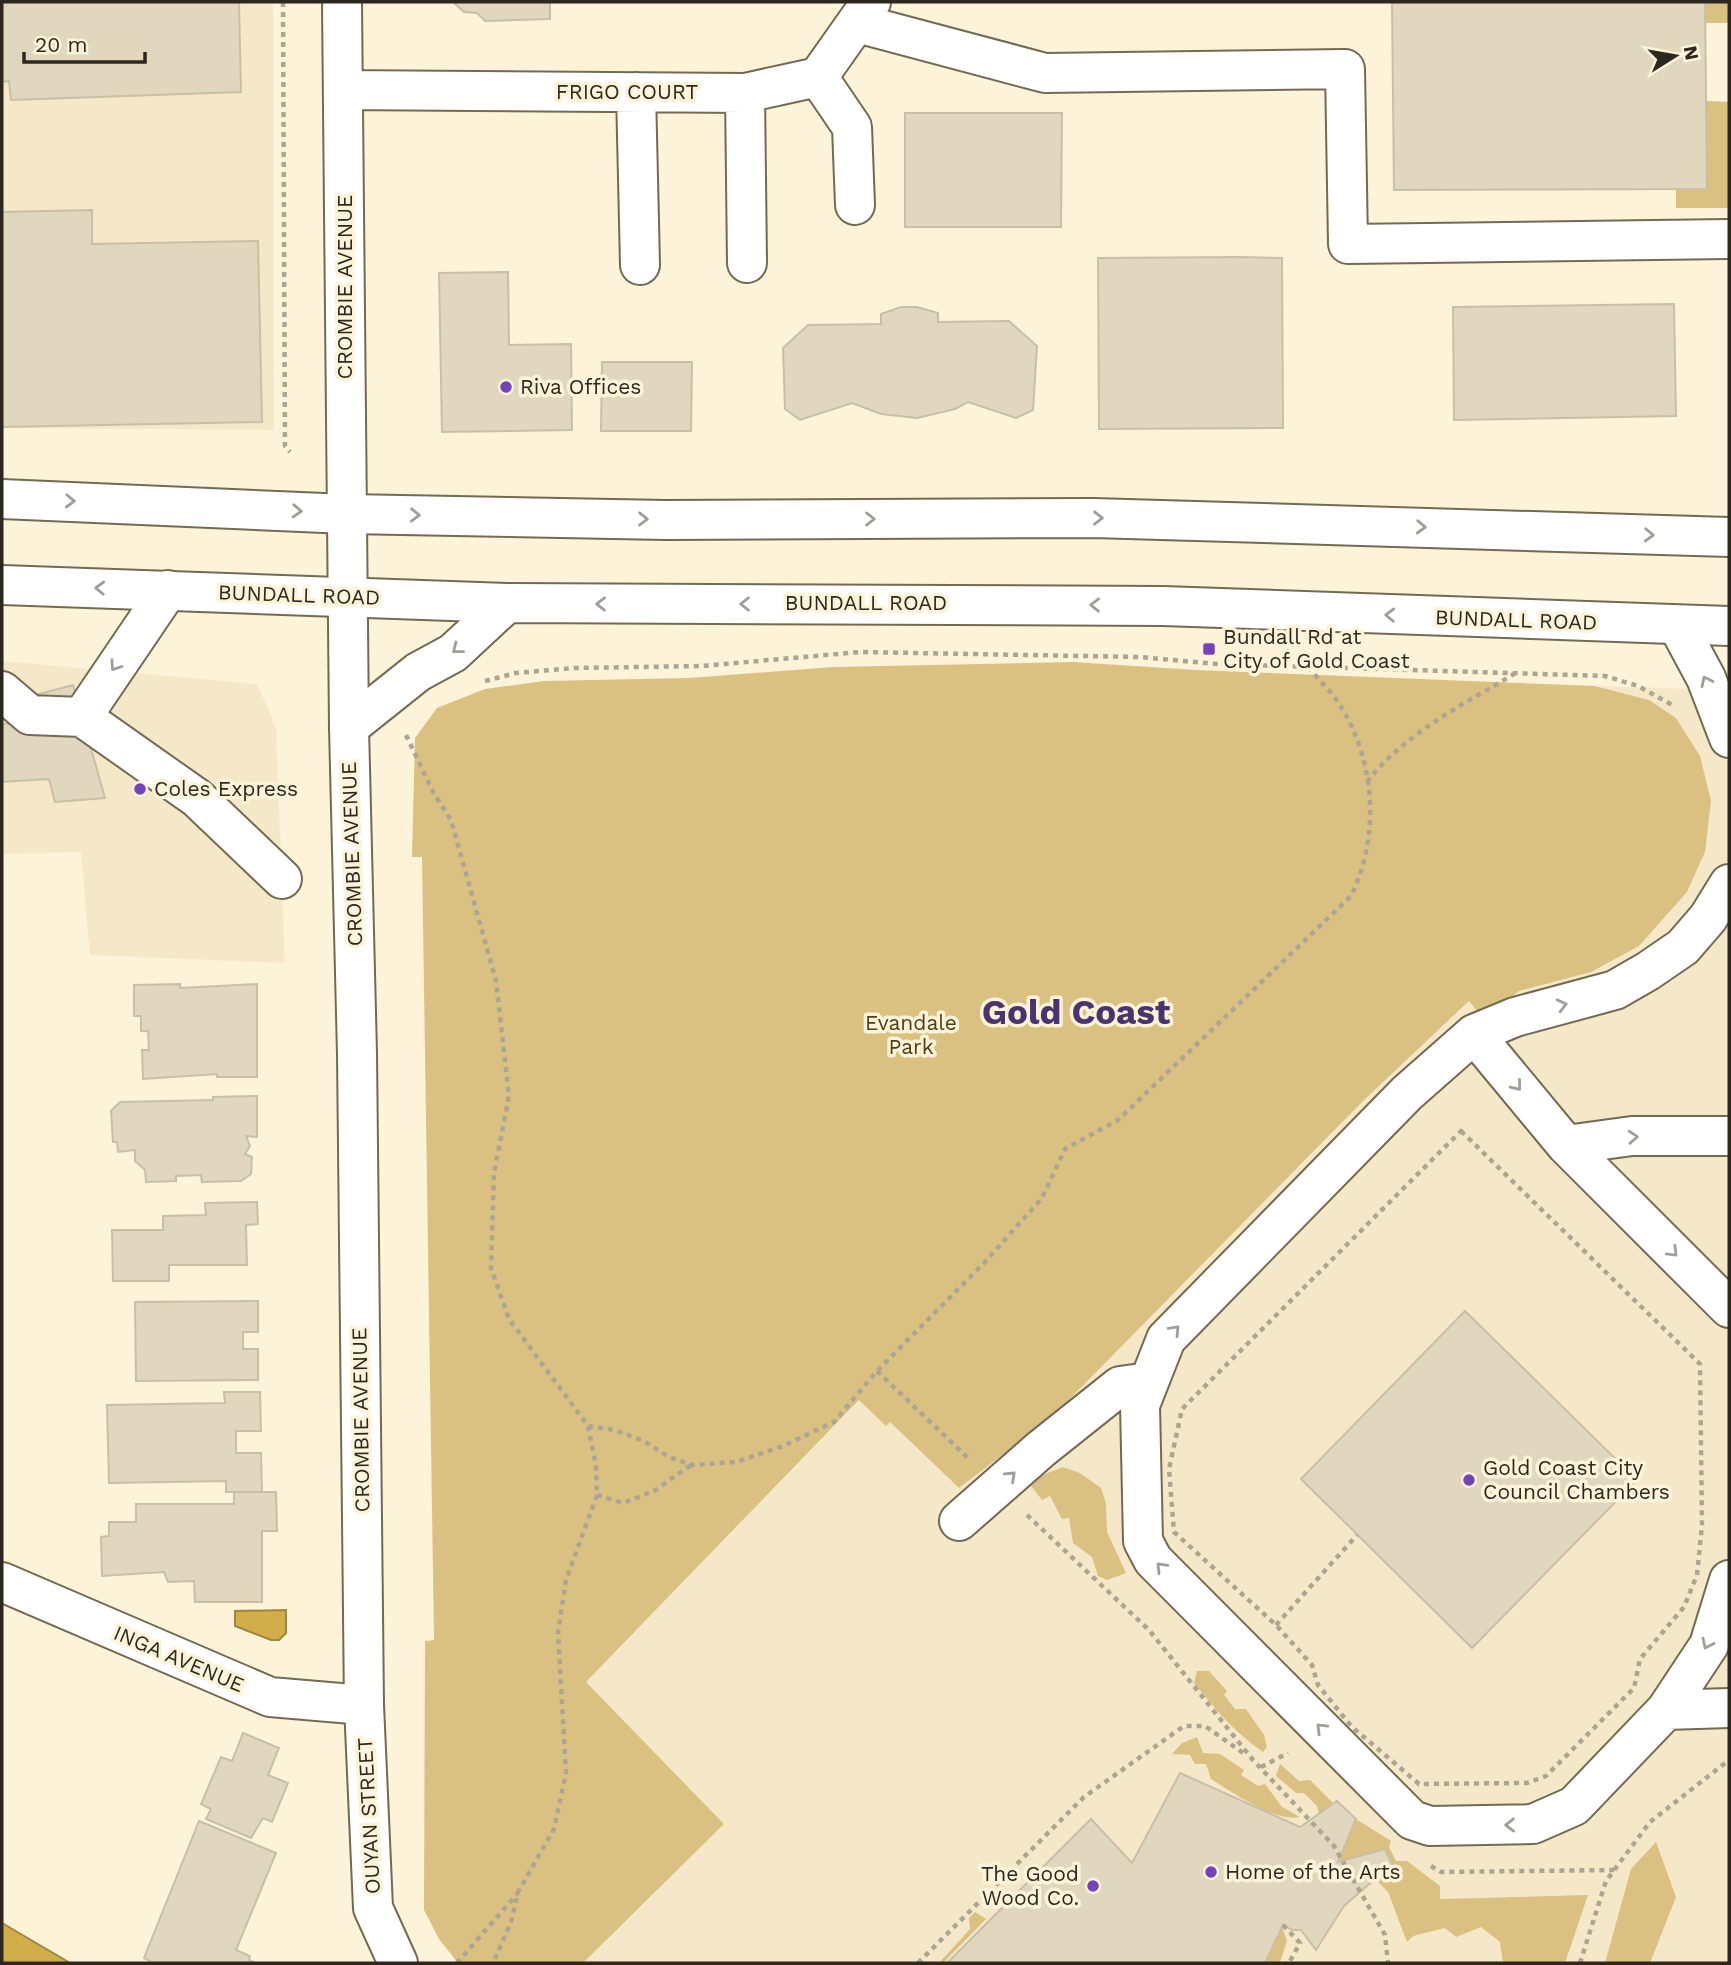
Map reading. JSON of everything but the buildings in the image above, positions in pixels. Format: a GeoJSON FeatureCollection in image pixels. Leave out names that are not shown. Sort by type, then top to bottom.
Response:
{"type":"FeatureCollection","features":[{"type":"Feature","properties":{"kind":"main road","name":"CROMBIE AVENUE"},"geometry":{"type":"LineString","coordinates":[[342,2],[347,597],[357,1055],[364,1705]]}},
{"type":"Feature","properties":{"kind":"main road"},"geometry":{"type":"LineString","coordinates":[[855,205],[852,127],[818,77],[864,12],[1045,73],[1345,69],[1348,244],[1729,239]]}},
{"type":"Feature","properties":{"kind":"main road","name":"FRIGO COURT"},"geometry":{"type":"LineString","coordinates":[[343,90],[745,93],[818,77]]}},
{"type":"Feature","properties":{"kind":"main road"},"geometry":{"type":"LineString","coordinates":[[636,92],[640,265]]}},
{"type":"Feature","properties":{"kind":"main road"},"geometry":{"type":"LineString","coordinates":[[745,93],[747,263]]}},
{"type":"Feature","properties":{"kind":"main road"},"geometry":{"type":"LineString","coordinates":[[2,499],[347,514],[666,520],[1093,518],[1729,537]]}},
{"type":"Feature","properties":{"kind":"main road","name":"BUNDALL ROAD"},"geometry":{"type":"LineString","coordinates":[[2,585],[507,603],[1163,606],[1729,626]]}},
{"type":"Feature","properties":{"kind":"main road"},"geometry":{"type":"LineString","coordinates":[[82,717],[168,590]]}},
{"type":"Feature","properties":{"kind":"main road"},"geometry":{"type":"LineString","coordinates":[[349,727],[418,671],[453,653],[507,603]]}},
{"type":"Feature","properties":{"kind":"main road"},"geometry":{"type":"LineString","coordinates":[[1678,626],[1712,693],[1729,737]]}},
{"type":"Feature","properties":{"kind":"main road"},"geometry":{"type":"LineString","coordinates":[[2,691],[30,715],[82,717],[197,798],[282,879]]}},
{"type":"Feature","properties":{"kind":"main road"},"geometry":{"type":"LineString","coordinates":[[1729,884],[1708,918],[1683,947],[1648,971],[1615,990],[1515,1017],[1474,1034],[1407,1093],[1166,1339],[1140,1405],[1143,1541],[1153,1560],[1412,1820],[1430,1826],[1533,1824],[1574,1806],[1666,1710],[1709,1645],[1729,1580]]}},
{"type":"Feature","properties":{"kind":"main road"},"geometry":{"type":"LineString","coordinates":[[1474,1034],[1566,1145],[1729,1308]]}},
{"type":"Feature","properties":{"kind":"main road"},"geometry":{"type":"LineString","coordinates":[[1566,1145],[1632,1136],[1729,1136]]}},
{"type":"Feature","properties":{"kind":"main road"},"geometry":{"type":"LineString","coordinates":[[959,1521],[1041,1448],[1120,1386],[1149,1382]]}},
{"type":"Feature","properties":{"kind":"main road","name":"INGA AVENUE"},"geometry":{"type":"LineString","coordinates":[[2,1583],[270,1697],[364,1705]]}},
{"type":"Feature","properties":{"kind":"main road","name":"OUYAN STREET"},"geometry":{"type":"LineString","coordinates":[[364,1705],[373,1908],[398,1963]]}},
{"type":"Feature","properties":{"kind":"main road"},"geometry":{"type":"LineString","coordinates":[[1666,1710],[1729,1708]]}},
{"type":"Feature","properties":{"kind":"path"},"geometry":{"type":"LineString","coordinates":[[283,2],[285,446],[290,452]]}},
{"type":"Feature","properties":{"kind":"path"},"geometry":{"type":"LineString","coordinates":[[481,682],[516,673],[574,668],[702,666],[860,652],[1139,657],[1217,664],[1605,676],[1638,686],[1680,709],[1712,693]]}},
{"type":"Feature","properties":{"kind":"path"},"geometry":{"type":"LineString","coordinates":[[588,1426],[614,1430],[644,1441],[669,1457],[692,1465],[736,1462],[783,1446],[834,1422],[877,1371],[985,1262],[1042,1198],[1066,1149],[1118,1120],[1351,896],[1364,869],[1370,811],[1365,758],[1352,726],[1336,700],[1305,665]]}},
{"type":"Feature","properties":{"kind":"path"},"geometry":{"type":"LineString","coordinates":[[1367,782],[1385,759],[1410,739],[1514,673]]}},
{"type":"Feature","properties":{"kind":"path"},"geometry":{"type":"LineString","coordinates":[[406,730],[405,739],[450,820],[496,981],[509,1096],[494,1173],[491,1268],[509,1319],[588,1426],[596,1466],[597,1495],[566,1580],[558,1632],[566,1773],[554,1829],[518,1892],[457,1963]]}},
{"type":"Feature","properties":{"kind":"path"},"geometry":{"type":"LineString","coordinates":[[1461,1131],[1700,1364],[1703,1525],[1697,1575],[1684,1606],[1640,1659],[1634,1688],[1546,1776],[1527,1783],[1419,1784],[1351,1726],[1318,1685],[1312,1665],[1276,1625],[1174,1532],[1169,1469],[1182,1409],[1461,1131]]}},
{"type":"Feature","properties":{"kind":"path"},"geometry":{"type":"LineString","coordinates":[[877,1371],[971,1461]]}},
{"type":"Feature","properties":{"kind":"path"},"geometry":{"type":"LineString","coordinates":[[597,1495],[623,1503],[654,1491],[692,1465]]}},
{"type":"Feature","properties":{"kind":"path"},"geometry":{"type":"LineString","coordinates":[[1024,1512],[1149,1630],[1253,1760],[1334,1846],[1385,1934],[1388,1963]]}},
{"type":"Feature","properties":{"kind":"path"},"geometry":{"type":"LineString","coordinates":[[1276,1625],[1357,1535]]}},
{"type":"Feature","properties":{"kind":"path"},"geometry":{"type":"LineString","coordinates":[[918,1963],[1084,1797],[1184,1726],[1205,1726],[1253,1760]]}},
{"type":"Feature","properties":{"kind":"path"},"geometry":{"type":"LineString","coordinates":[[1580,1963],[1606,1881],[1614,1870],[1650,1822],[1729,1760]]}},
{"type":"Feature","properties":{"kind":"path"},"geometry":{"type":"LineString","coordinates":[[493,1963],[511,1922],[518,1892]]}},
{"type":"Feature","properties":{"kind":"path"},"geometry":{"type":"LineString","coordinates":[[1283,1925],[1300,1943],[1289,1963]]}},
{"type":"Feature","properties":{"kind":"shaded area"},"geometry":{"type":"Polygon","coordinates":[[[2,2],[273,2],[274,430],[2,428],[2,2]]]}},
{"type":"Feature","properties":{"kind":"shaded area","name":"Coles Express"},"geometry":{"type":"Polygon","coordinates":[[[2,661],[257,684],[276,727],[285,963],[90,955],[81,852],[2,854],[2,661]]]}},
{"type":"Feature","properties":{"kind":"shaded area"},"geometry":{"type":"Polygon","coordinates":[[[1595,686],[1729,690],[1729,1963],[583,1963],[724,1824],[586,1682],[860,1400],[885,1425],[890,1421],[959,1488],[1052,1417],[1363,1101],[1469,1001],[1484,1018],[1519,991],[1591,972],[1639,946],[1687,892],[1705,852],[1649,700],[1595,686]]]}},
{"type":"Feature","properties":{"kind":"shaded area"},"geometry":{"type":"Polygon","coordinates":[[[286,1610],[286,1633],[279,1640],[271,1640],[235,1626],[235,1611],[286,1610]]]}},
{"type":"Feature","properties":{"kind":"shaded area"},"geometry":{"type":"Polygon","coordinates":[[[2,1923],[70,1963],[2,1963],[2,1923]]]}},
{"type":"Feature","properties":{"kind":"green space"},"geometry":{"type":"Polygon","coordinates":[[[1705,2],[1729,2],[1729,23],[1706,23],[1705,2]]]}},
{"type":"Feature","properties":{"kind":"green space"},"geometry":{"type":"Polygon","coordinates":[[[1707,101],[1729,102],[1729,208],[1676,208],[1676,189],[1707,189],[1707,101]]]}},
{"type":"Feature","properties":{"kind":"green space","name":"Evandale Park"},"geometry":{"type":"Polygon","coordinates":[[[1073,662],[1196,670],[1595,686],[1649,700],[1676,718],[1700,756],[1711,801],[1705,852],[1687,892],[1639,946],[1591,972],[1519,991],[1484,1019],[1469,1001],[1363,1101],[1052,1417],[959,1488],[890,1422],[886,1426],[859,1400],[586,1682],[724,1824],[583,1963],[458,1963],[439,1939],[424,1910],[425,1641],[434,1640],[422,857],[412,857],[415,738],[437,708],[485,689],[544,681],[689,678],[833,667],[1073,662]]]}},
{"type":"Feature","properties":{"kind":"green space"},"geometry":{"type":"Polygon","coordinates":[[[1063,1467],[1080,1473],[1101,1488],[1106,1503],[1107,1532],[1126,1573],[1107,1580],[1098,1576],[1092,1557],[1073,1543],[1069,1518],[1062,1519],[1050,1496],[1042,1500],[1027,1481],[1063,1467]]]}},
{"type":"Feature","properties":{"kind":"green space"},"geometry":{"type":"Polygon","coordinates":[[[1197,1671],[1209,1671],[1227,1691],[1224,1695],[1235,1709],[1246,1709],[1264,1735],[1267,1747],[1263,1752],[1234,1729],[1202,1693],[1194,1683],[1197,1671]]]}},
{"type":"Feature","properties":{"kind":"green space"},"geometry":{"type":"Polygon","coordinates":[[[1197,1737],[1203,1753],[1220,1754],[1244,1770],[1241,1775],[1258,1786],[1265,1784],[1282,1807],[1300,1817],[1290,1818],[1254,1805],[1211,1779],[1206,1764],[1195,1764],[1190,1755],[1172,1754],[1182,1743],[1197,1737]]]}},
{"type":"Feature","properties":{"kind":"green space"},"geometry":{"type":"Polygon","coordinates":[[[1280,1764],[1299,1781],[1310,1780],[1333,1803],[1319,1814],[1317,1806],[1304,1793],[1296,1793],[1276,1776],[1280,1764]]]}},
{"type":"Feature","properties":{"kind":"green space"},"geometry":{"type":"Polygon","coordinates":[[[1356,1819],[1391,1841],[1389,1847],[1396,1861],[1407,1861],[1440,1886],[1440,1899],[1588,1895],[1565,1963],[1503,1963],[1500,1942],[1481,1927],[1456,1937],[1445,1928],[1413,1936],[1407,1942],[1388,1892],[1376,1880],[1392,1864],[1385,1849],[1338,1862],[1356,1819]]]}},
{"type":"Feature","properties":{"kind":"green space"},"geometry":{"type":"Polygon","coordinates":[[[1656,1842],[1676,1897],[1650,1963],[1605,1963],[1631,1869],[1656,1842]]]}},
{"type":"Feature","properties":{"kind":"green space"},"geometry":{"type":"Polygon","coordinates":[[[975,1912],[986,1919],[943,1963],[939,1963],[970,1929],[969,1918],[975,1912]]]}},
{"type":"Feature","properties":{"kind":"green space"},"geometry":{"type":"Polygon","coordinates":[[[1282,1927],[1287,1941],[1280,1962],[1265,1963],[1282,1927]]]}},
{"type":"Feature","properties":{"kind":"place","name":"Riva Offices"},"geometry":{"type":"Point","coordinates":[506,387]}},
{"type":"Feature","properties":{"kind":"place","name":"Bundall Rd at City of Gold Coast"},"geometry":{"type":"Point","coordinates":[1209,649]}},
{"type":"Feature","properties":{"kind":"place","name":"Coles Express"},"geometry":{"type":"Point","coordinates":[140,789]}},
{"type":"Feature","properties":{"kind":"place","name":"Gold Coast City Council Chambers"},"geometry":{"type":"Point","coordinates":[1469,1480]}},
{"type":"Feature","properties":{"kind":"place","name":"Home of the Arts"},"geometry":{"type":"Point","coordinates":[1211,1872]}},
{"type":"Feature","properties":{"kind":"place","name":"The Good Wood Co."},"geometry":{"type":"Point","coordinates":[1093,1886]}},
{"type":"Feature","properties":{"kind":"district","name":"Gold Coast"},"geometry":{"type":"Point","coordinates":[1076,1012]}}]}
